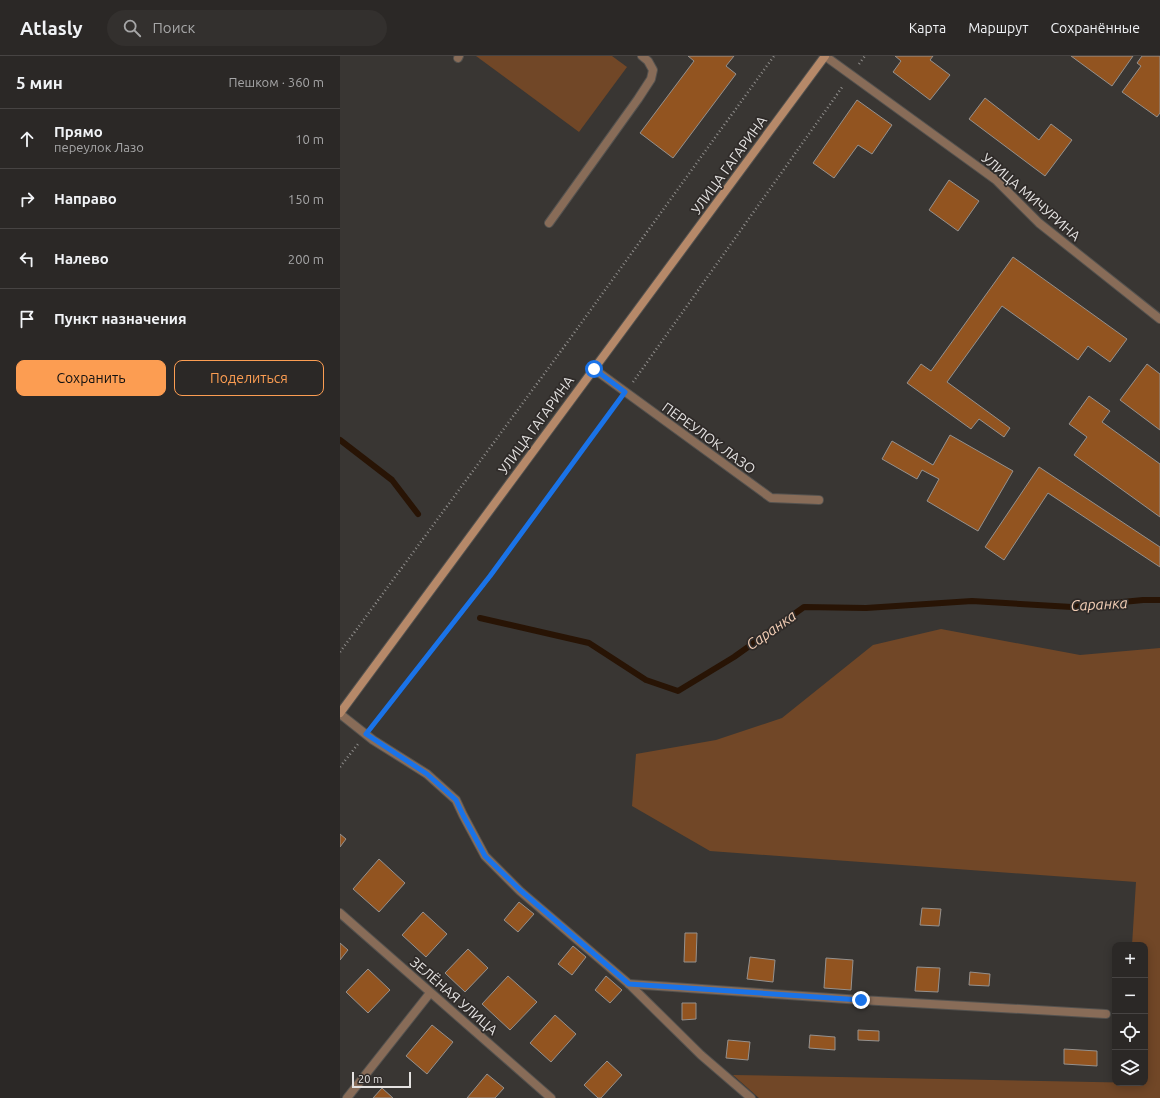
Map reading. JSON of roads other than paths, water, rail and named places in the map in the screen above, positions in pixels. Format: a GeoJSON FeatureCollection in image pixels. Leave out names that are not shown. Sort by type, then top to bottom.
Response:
{"type":"FeatureCollection","features":[{"type":"Feature","properties":{"kind":"main road","name":"УЛИЦА ГАГАРИНА"},"geometry":{"type":"LineString","coordinates":[[340,714],[825,56]]}},
{"type":"Feature","properties":{"kind":"street"},"geometry":{"type":"LineString","coordinates":[[549,223],[638,99],[651,78],[653,70],[648,61],[642,56]]}},
{"type":"Feature","properties":{"kind":"street","name":"УЛИЦА МИЧУРИНА"},"geometry":{"type":"LineString","coordinates":[[825,56],[996,180],[1039,223],[1160,320]]}},
{"type":"Feature","properties":{"kind":"street","name":"ПЕРЕУЛОК ЛАЗО"},"geometry":{"type":"LineString","coordinates":[[594,369],[771,498],[819,500]]}},
{"type":"Feature","properties":{"kind":"street"},"geometry":{"type":"LineString","coordinates":[[340,714],[366,734],[427,774],[456,800],[485,856],[520,890],[629,984],[701,1055],[751,1098]]}},
{"type":"Feature","properties":{"kind":"street","name":"ЗЕЛЁНАЯ УЛИЦА"},"geometry":{"type":"LineString","coordinates":[[340,913],[551,1098]]}},
{"type":"Feature","properties":{"kind":"street"},"geometry":{"type":"LineString","coordinates":[[629,984],[1106,1014]]}},
{"type":"Feature","properties":{"kind":"street"},"geometry":{"type":"LineString","coordinates":[[347,1098],[430,993]]}},
{"type":"Feature","properties":{"kind":"waterway","name":"Саранка"},"geometry":{"type":"LineString","coordinates":[[340,440],[392,480],[418,514]]}},
{"type":"Feature","properties":{"kind":"waterway","name":"Саранка"},"geometry":{"type":"LineString","coordinates":[[480,618],[589,643],[646,680],[678,691],[734,657],[804,607],[866,608],[972,601],[1072,607],[1143,600],[1160,600]]}}]}
